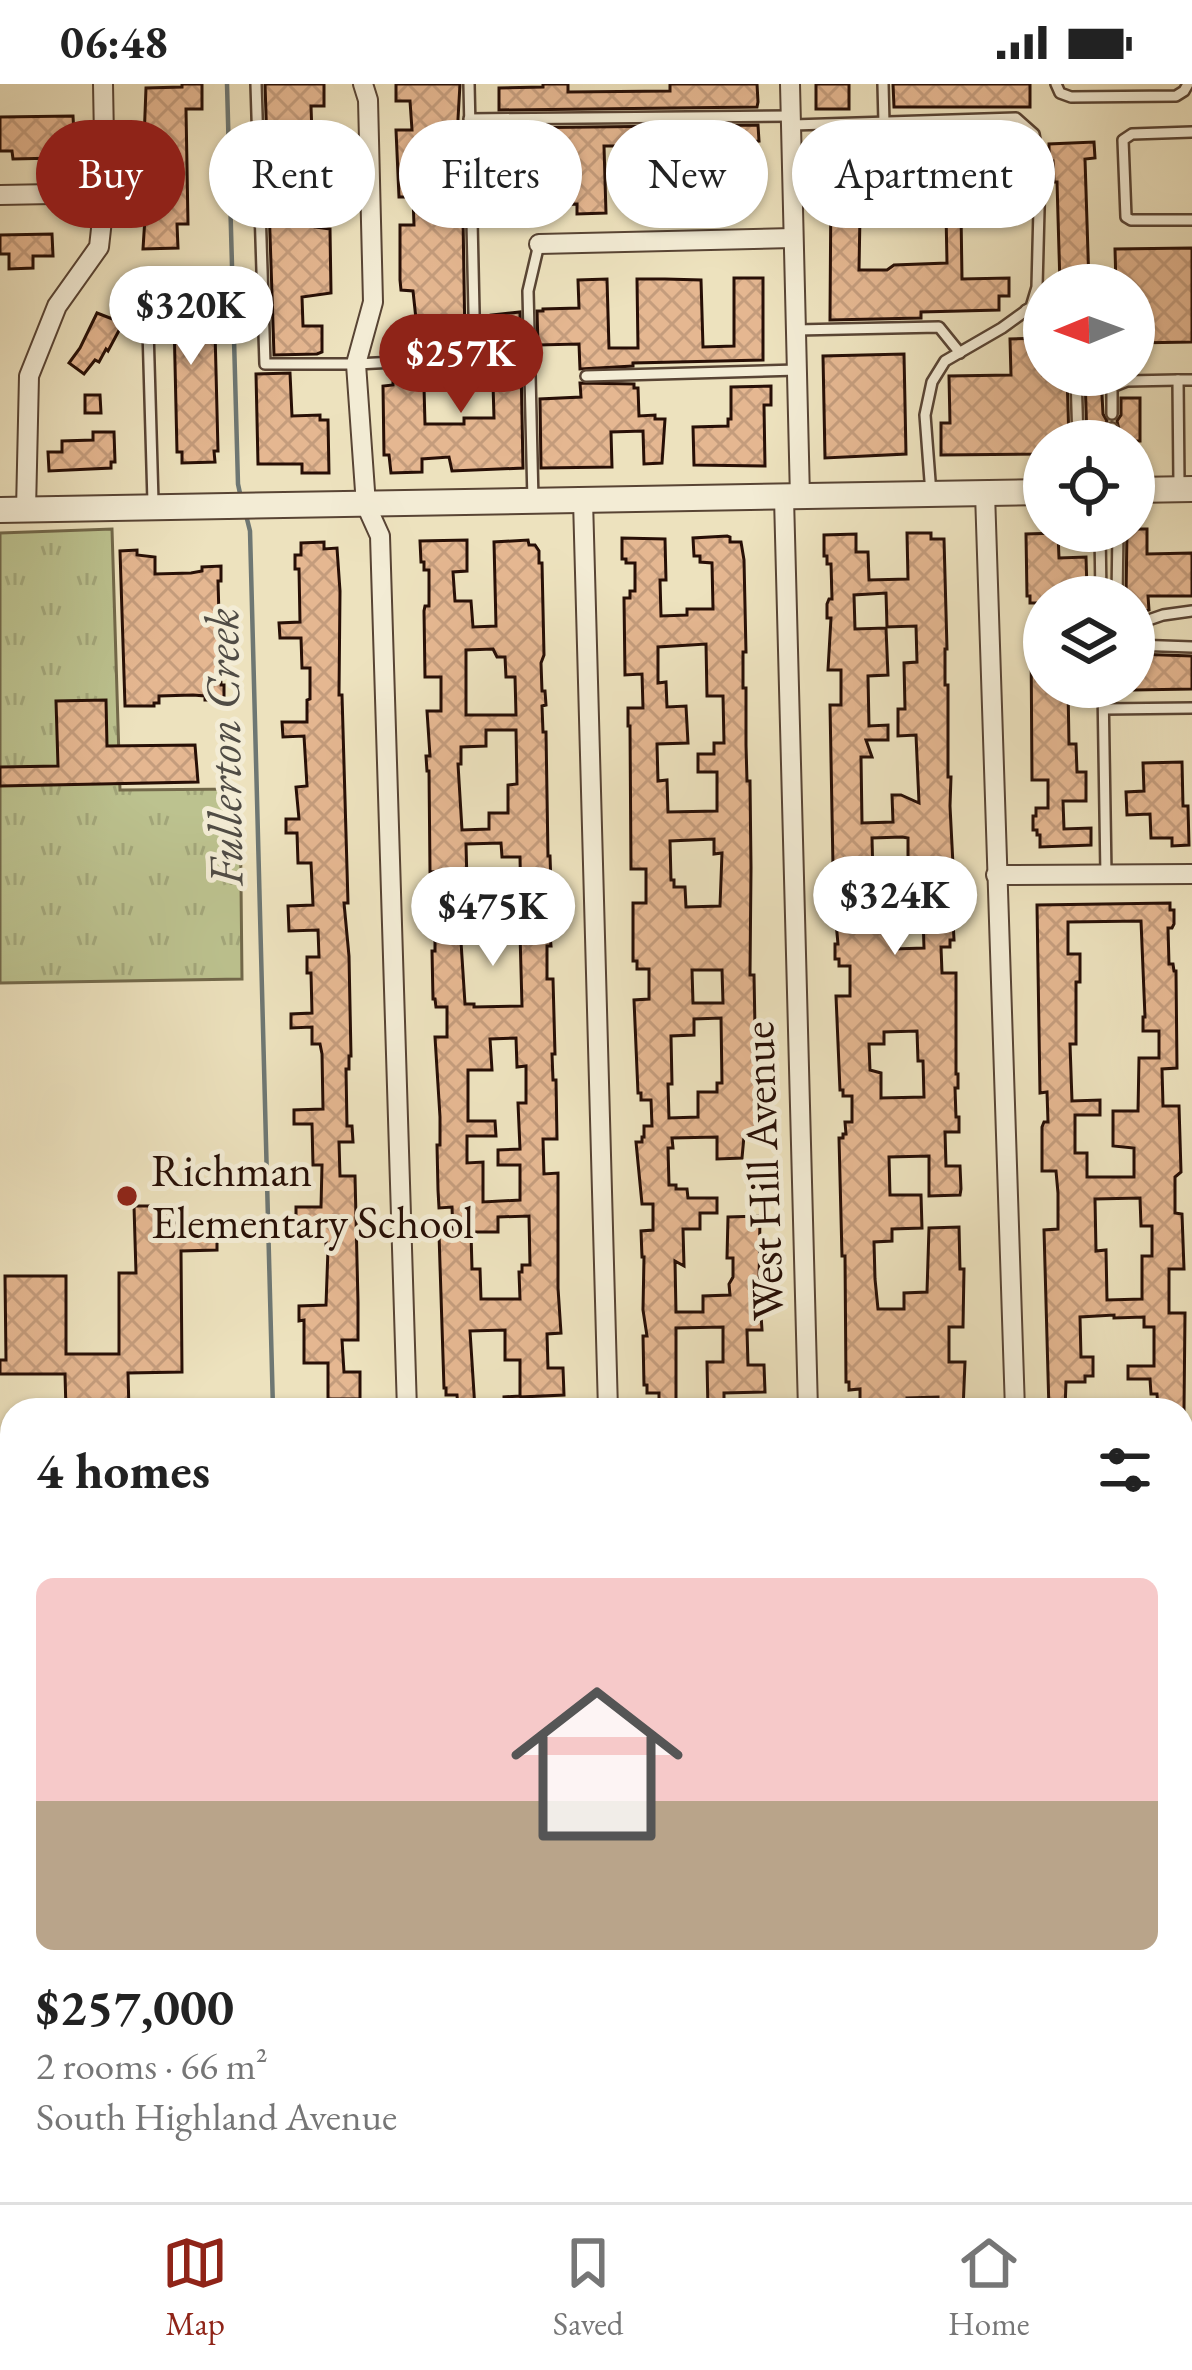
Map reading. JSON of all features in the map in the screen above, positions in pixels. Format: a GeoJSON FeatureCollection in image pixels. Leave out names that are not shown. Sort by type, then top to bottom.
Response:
{"type":"FeatureCollection","features":[{"type":"Feature","properties":{"kind":"street"},"geometry":{"type":"LineString","coordinates":[[103,84],[104,120]]}},
{"type":"Feature","properties":{"kind":"street"},"geometry":{"type":"LineString","coordinates":[[363,84],[368,100],[373,302],[356,364],[366,505],[380,536],[407,1398]]}},
{"type":"Feature","properties":{"kind":"street","name":"West Hill Avenue"},"geometry":{"type":"LineString","coordinates":[[790,84],[796,330],[792,498],[808,1398]]}},
{"type":"Feature","properties":{"kind":"street"},"geometry":{"type":"LineString","coordinates":[[0,195],[36,194]]}},
{"type":"Feature","properties":{"kind":"street"},"geometry":{"type":"LineString","coordinates":[[101,228],[99,247],[58,306],[29,376],[13,510],[1023,492]]}},
{"type":"Feature","properties":{"kind":"street"},"geometry":{"type":"LineString","coordinates":[[539,244],[794,238]]}},
{"type":"Feature","properties":{"kind":"street"},"geometry":{"type":"LineString","coordinates":[[1155,490],[1185,489]]}},
{"type":"Feature","properties":{"kind":"street"},"geometry":{"type":"LineString","coordinates":[[985,493],[1015,1398]]}},
{"type":"Feature","properties":{"kind":"street"},"geometry":{"type":"LineString","coordinates":[[583,500],[608,1398]]}},
{"type":"Feature","properties":{"kind":"street"},"geometry":{"type":"LineString","coordinates":[[996,875],[1192,874]]}},
{"type":"Feature","properties":{"kind":"lane"},"geometry":{"type":"LineString","coordinates":[[256,84],[265,364],[475,358],[469,84]]}},
{"type":"Feature","properties":{"kind":"lane"},"geometry":{"type":"LineString","coordinates":[[883,84],[884,120]]}},
{"type":"Feature","properties":{"kind":"lane"},"geometry":{"type":"LineString","coordinates":[[1056,84],[1060,93],[1071,97],[1176,95],[1188,84]]}},
{"type":"Feature","properties":{"kind":"lane"},"geometry":{"type":"LineString","coordinates":[[470,119],[791,120]]}},
{"type":"Feature","properties":{"kind":"lane"},"geometry":{"type":"LineString","coordinates":[[950,120],[1018,120]]}},
{"type":"Feature","properties":{"kind":"lane"},"geometry":{"type":"LineString","coordinates":[[1192,132],[1132,134],[1123,140],[1126,218],[1192,220]]}},
{"type":"Feature","properties":{"kind":"lane"},"geometry":{"type":"LineString","coordinates":[[1038,264],[1039,228]]}},
{"type":"Feature","properties":{"kind":"lane"},"geometry":{"type":"LineString","coordinates":[[533,501],[528,291],[539,244]]}},
{"type":"Feature","properties":{"kind":"lane"},"geometry":{"type":"LineString","coordinates":[[931,494],[925,415],[932,382],[945,361],[1023,311]]}},
{"type":"Feature","properties":{"kind":"lane"},"geometry":{"type":"LineString","coordinates":[[796,330],[939,326],[960,352]]}},
{"type":"Feature","properties":{"kind":"lane"},"geometry":{"type":"LineString","coordinates":[[148,329],[153,508]]}},
{"type":"Feature","properties":{"kind":"lane"},"geometry":{"type":"LineString","coordinates":[[586,376],[796,370]]}},
{"type":"Feature","properties":{"kind":"lane"},"geometry":{"type":"LineString","coordinates":[[1178,380],[1185,489]]}},
{"type":"Feature","properties":{"kind":"lane"},"geometry":{"type":"LineString","coordinates":[[1112,414],[1112,387],[1127,381],[1192,380]]}},
{"type":"Feature","properties":{"kind":"lane"},"geometry":{"type":"LineString","coordinates":[[1155,619],[1192,611]]}},
{"type":"Feature","properties":{"kind":"lane"},"geometry":{"type":"LineString","coordinates":[[1155,646],[1192,647]]}},
{"type":"Feature","properties":{"kind":"lane"},"geometry":{"type":"LineString","coordinates":[[1106,875],[1104,710],[1192,708]]}},
{"type":"Feature","properties":{"kind":"green space"},"geometry":{"type":"Polygon","coordinates":[[[112,529],[120,790],[240,789],[242,979],[0,983],[0,533],[112,529]]]}},
{"type":"Feature","properties":{"kind":"building"},"geometry":{"type":"Polygon","coordinates":[[[202,84],[202,109],[186,109],[188,224],[185,120],[145,120],[146,88],[202,84]]]}},
{"type":"Feature","properties":{"kind":"building"},"geometry":{"type":"Polygon","coordinates":[[[265,84],[324,84],[324,106],[311,106],[311,120],[266,120],[265,84]]]}},
{"type":"Feature","properties":{"kind":"building"},"geometry":{"type":"Polygon","coordinates":[[[396,84],[460,84],[458,120],[411,120],[410,101],[396,101],[396,84]]]}},
{"type":"Feature","properties":{"kind":"building"},"geometry":{"type":"Polygon","coordinates":[[[568,84],[568,92],[670,91],[670,84],[757,84],[758,102],[757,107],[499,110],[499,88],[568,84]]]}},
{"type":"Feature","properties":{"kind":"building"},"geometry":{"type":"Polygon","coordinates":[[[816,84],[849,84],[849,109],[816,109],[816,84]]]}},
{"type":"Feature","properties":{"kind":"building"},"geometry":{"type":"Polygon","coordinates":[[[893,84],[1030,84],[1030,107],[894,107],[893,84]]]}},
{"type":"Feature","properties":{"kind":"building"},"geometry":{"type":"Polygon","coordinates":[[[73,116],[73,120],[36,120],[36,158],[13,159],[12,151],[0,151],[0,117],[73,116]]]}},
{"type":"Feature","properties":{"kind":"building"},"geometry":{"type":"Polygon","coordinates":[[[582,127],[606,127],[606,213],[582,214],[582,127]]]}},
{"type":"Feature","properties":{"kind":"building"},"geometry":{"type":"Polygon","coordinates":[[[396,130],[399,130],[399,197],[396,130]]]}},
{"type":"Feature","properties":{"kind":"building"},"geometry":{"type":"Polygon","coordinates":[[[1094,142],[1095,158],[1085,159],[1088,264],[1059,264],[1055,144],[1094,142]]]}},
{"type":"Feature","properties":{"kind":"building"},"geometry":{"type":"Polygon","coordinates":[[[144,228],[177,228],[178,248],[143,249],[144,228]]]}},
{"type":"Feature","properties":{"kind":"building"},"geometry":{"type":"Polygon","coordinates":[[[270,228],[330,229],[331,293],[302,297],[303,326],[322,326],[322,352],[274,355],[270,228]]]}},
{"type":"Feature","properties":{"kind":"building"},"geometry":{"type":"Polygon","coordinates":[[[400,228],[463,228],[465,343],[402,353],[401,321],[416,319],[413,291],[401,290],[400,228]]]}},
{"type":"Feature","properties":{"kind":"building"},"geometry":{"type":"Polygon","coordinates":[[[831,228],[860,228],[859,270],[887,270],[894,265],[947,263],[946,228],[961,228],[962,279],[1009,278],[1009,296],[999,296],[999,310],[830,320],[831,228]]]}},
{"type":"Feature","properties":{"kind":"building"},"geometry":{"type":"Polygon","coordinates":[[[52,234],[53,256],[33,256],[33,268],[9,269],[9,254],[0,254],[0,235],[52,234]]]}},
{"type":"Feature","properties":{"kind":"building"},"geometry":{"type":"Polygon","coordinates":[[[1192,248],[1192,342],[1155,343],[1155,264],[1115,264],[1115,249],[1192,248]]]}},
{"type":"Feature","properties":{"kind":"building"},"geometry":{"type":"Polygon","coordinates":[[[734,278],[763,278],[763,360],[580,369],[579,344],[538,345],[537,311],[579,308],[578,280],[607,279],[609,348],[638,348],[637,279],[665,279],[701,280],[703,347],[734,346],[734,278]]]}},
{"type":"Feature","properties":{"kind":"building"},"geometry":{"type":"Polygon","coordinates":[[[183,287],[214,291],[215,462],[182,463],[182,452],[177,452],[174,320],[122,321],[121,305],[173,304],[173,292],[183,287]]]}},
{"type":"Feature","properties":{"kind":"building"},"geometry":{"type":"Polygon","coordinates":[[[520,312],[523,468],[452,471],[449,457],[422,459],[422,472],[391,473],[389,455],[384,455],[383,386],[400,380],[402,371],[419,370],[425,424],[494,418],[491,315],[520,312]]]}},
{"type":"Feature","properties":{"kind":"building"},"geometry":{"type":"Polygon","coordinates":[[[97,313],[123,323],[108,351],[84,374],[69,363],[97,313]]]}},
{"type":"Feature","properties":{"kind":"building"},"geometry":{"type":"Polygon","coordinates":[[[1010,339],[1023,339],[1023,396],[1068,396],[1068,420],[1023,420],[1023,454],[941,455],[941,423],[950,423],[949,376],[1011,375],[1010,339]]]}},
{"type":"Feature","properties":{"kind":"building"},"geometry":{"type":"Polygon","coordinates":[[[904,354],[906,454],[825,458],[823,356],[904,354]]]}},
{"type":"Feature","properties":{"kind":"building"},"geometry":{"type":"Polygon","coordinates":[[[290,373],[292,416],[320,415],[320,420],[328,420],[329,473],[302,473],[302,464],[258,464],[256,374],[290,373]]]}},
{"type":"Feature","properties":{"kind":"building"},"geometry":{"type":"Polygon","coordinates":[[[580,383],[634,384],[639,416],[665,419],[662,463],[644,464],[643,431],[611,432],[612,467],[541,468],[540,399],[581,397],[580,383]]]}},
{"type":"Feature","properties":{"kind":"building"},"geometry":{"type":"Polygon","coordinates":[[[771,386],[771,405],[764,405],[765,466],[694,465],[693,427],[728,426],[731,387],[771,386]]]}},
{"type":"Feature","properties":{"kind":"building"},"geometry":{"type":"Polygon","coordinates":[[[85,395],[100,395],[101,413],[85,413],[85,395]]]}},
{"type":"Feature","properties":{"kind":"building"},"geometry":{"type":"Polygon","coordinates":[[[1086,396],[1102,396],[1106,420],[1086,420],[1086,396]]]}},
{"type":"Feature","properties":{"kind":"building"},"geometry":{"type":"Polygon","coordinates":[[[1121,398],[1140,398],[1140,420],[1118,420],[1121,398]]]}},
{"type":"Feature","properties":{"kind":"building"},"geometry":{"type":"Polygon","coordinates":[[[93,432],[114,432],[111,468],[49,471],[48,452],[62,452],[62,441],[93,440],[93,432]]]}},
{"type":"Feature","properties":{"kind":"building"},"geometry":{"type":"Polygon","coordinates":[[[907,533],[931,533],[931,539],[944,539],[953,865],[953,893],[949,893],[954,940],[950,947],[941,947],[942,973],[956,973],[959,1117],[959,1132],[945,1132],[946,1166],[960,1166],[961,1189],[960,1195],[929,1196],[929,1156],[889,1157],[890,1195],[921,1195],[922,1228],[892,1229],[892,1241],[874,1242],[878,1309],[904,1309],[904,1293],[927,1292],[929,1228],[959,1227],[963,1327],[949,1327],[949,1362],[965,1362],[964,1398],[860,1398],[860,1389],[849,1390],[846,1382],[839,1138],[846,1134],[845,1122],[852,1122],[852,1096],[843,1096],[840,1090],[836,996],[850,996],[850,966],[839,966],[835,959],[834,900],[848,900],[847,866],[833,867],[830,705],[841,705],[841,670],[828,670],[831,564],[824,556],[824,535],[856,534],[856,552],[868,552],[869,580],[908,579],[907,533]],[[886,593],[854,595],[855,629],[886,628],[888,675],[868,676],[869,726],[888,725],[888,740],[866,740],[872,757],[861,757],[862,823],[893,822],[892,795],[919,803],[916,735],[898,736],[898,709],[905,709],[904,663],[917,662],[916,626],[887,627],[886,593]],[[872,838],[873,877],[874,883],[881,883],[881,895],[908,894],[908,838],[872,838]],[[894,918],[894,949],[924,948],[923,918],[894,918]],[[917,1031],[884,1032],[884,1044],[869,1044],[870,1070],[881,1073],[881,1098],[924,1097],[917,1031]]]}},
{"type":"Feature","properties":{"kind":"building"},"geometry":{"type":"Polygon","coordinates":[[[727,536],[730,542],[741,542],[744,560],[743,688],[750,781],[750,975],[754,975],[757,1136],[744,1136],[742,1158],[717,1159],[717,1137],[672,1138],[669,1185],[687,1189],[688,1198],[717,1198],[717,1213],[700,1213],[700,1229],[683,1229],[684,1266],[675,1261],[676,1312],[703,1312],[703,1296],[730,1295],[733,1258],[727,1258],[728,1217],[760,1216],[762,1330],[747,1330],[748,1365],[764,1365],[765,1392],[708,1398],[707,1362],[723,1362],[723,1327],[676,1328],[676,1398],[659,1398],[659,1393],[647,1393],[644,1385],[643,1336],[647,1336],[641,1231],[653,1230],[653,1204],[642,1204],[636,1142],[642,1142],[644,1126],[652,1126],[651,1100],[641,1100],[638,1093],[634,1000],[649,999],[649,969],[637,969],[633,961],[633,903],[646,903],[646,869],[631,869],[628,726],[628,708],[643,708],[642,674],[625,675],[624,598],[635,591],[635,563],[622,559],[622,538],[665,539],[661,616],[713,609],[712,563],[694,556],[693,538],[727,536]],[[706,644],[658,647],[658,683],[666,682],[667,707],[686,706],[688,743],[657,744],[658,781],[667,780],[668,812],[717,811],[717,772],[698,772],[698,754],[714,754],[714,743],[724,743],[723,696],[707,696],[706,644]],[[714,839],[670,841],[671,880],[674,887],[685,887],[686,907],[720,906],[722,853],[714,854],[714,839]],[[692,970],[693,1003],[723,1003],[722,970],[692,970]],[[721,1018],[694,1019],[694,1035],[671,1036],[669,1118],[698,1117],[698,1092],[717,1092],[717,1083],[722,1083],[721,1018]]]}},
{"type":"Feature","properties":{"kind":"building"},"geometry":{"type":"Polygon","coordinates":[[[467,540],[467,571],[453,572],[455,601],[471,601],[473,627],[496,626],[494,542],[528,540],[539,551],[542,563],[541,663],[546,705],[542,706],[551,886],[547,979],[553,979],[557,1139],[543,1139],[544,1174],[558,1173],[561,1333],[547,1334],[548,1368],[563,1368],[564,1395],[504,1398],[520,1396],[520,1360],[505,1360],[505,1330],[470,1331],[474,1398],[446,1395],[444,1388],[439,1234],[453,1233],[452,1207],[439,1208],[435,1037],[447,1037],[447,1007],[436,1007],[433,999],[435,922],[431,906],[445,906],[444,871],[430,872],[426,756],[430,756],[427,711],[441,711],[441,677],[425,677],[429,570],[421,562],[420,541],[467,540]],[[493,649],[466,650],[466,715],[516,715],[515,677],[506,677],[505,657],[497,657],[493,649]],[[486,730],[486,746],[461,747],[462,830],[489,829],[489,813],[508,813],[508,785],[517,784],[516,730],[486,730]],[[501,843],[466,844],[467,883],[471,891],[485,890],[486,910],[521,909],[520,857],[502,857],[501,843]],[[491,934],[491,941],[461,942],[465,1004],[522,1006],[520,934],[491,934]],[[516,1038],[490,1039],[492,1070],[468,1070],[468,1121],[495,1121],[496,1136],[467,1136],[467,1163],[483,1162],[483,1202],[520,1200],[520,1165],[498,1165],[498,1150],[520,1149],[518,1103],[526,1103],[526,1066],[517,1067],[516,1038]],[[529,1216],[498,1217],[498,1232],[471,1232],[472,1269],[480,1269],[481,1299],[520,1299],[519,1272],[522,1265],[530,1265],[529,1216]]]}},
{"type":"Feature","properties":{"kind":"building"},"geometry":{"type":"Polygon","coordinates":[[[324,542],[324,549],[337,548],[340,591],[351,1056],[346,1069],[347,1126],[352,1126],[353,1142],[339,1142],[340,1176],[355,1176],[358,1302],[358,1340],[342,1340],[344,1372],[360,1372],[360,1398],[328,1398],[328,1363],[304,1363],[304,1320],[299,1321],[299,1306],[326,1305],[328,1249],[326,1239],[300,1240],[296,1223],[296,1207],[321,1207],[322,1165],[313,1165],[312,1124],[294,1124],[294,1110],[323,1109],[320,1044],[312,1044],[312,1027],[291,1028],[291,1014],[312,1013],[307,957],[319,957],[318,930],[289,931],[288,906],[313,905],[311,863],[298,863],[297,833],[286,833],[286,819],[299,819],[296,787],[307,786],[304,736],[283,737],[282,722],[307,722],[310,699],[310,668],[302,668],[301,638],[280,638],[279,623],[300,622],[295,555],[301,555],[301,543],[324,542]]]}},
{"type":"Feature","properties":{"kind":"building"},"geometry":{"type":"Polygon","coordinates":[[[137,550],[137,555],[155,557],[155,574],[221,566],[224,700],[159,696],[154,706],[125,706],[120,551],[137,550]]]}},
{"type":"Feature","properties":{"kind":"building"},"geometry":{"type":"Polygon","coordinates":[[[1026,552],[1086,557],[1087,576],[1027,576],[1026,552]]]}},
{"type":"Feature","properties":{"kind":"building"},"geometry":{"type":"Polygon","coordinates":[[[1127,552],[1192,553],[1192,596],[1155,596],[1155,576],[1126,576],[1127,552]]]}},
{"type":"Feature","properties":{"kind":"building"},"geometry":{"type":"Polygon","coordinates":[[[1155,655],[1192,656],[1192,689],[1155,690],[1155,655]]]}},
{"type":"Feature","properties":{"kind":"building"},"geometry":{"type":"Polygon","coordinates":[[[106,700],[107,746],[195,745],[198,782],[0,786],[0,767],[58,766],[56,701],[106,700]]]}},
{"type":"Feature","properties":{"kind":"building"},"geometry":{"type":"Polygon","coordinates":[[[1031,708],[1068,708],[1069,744],[1076,744],[1077,772],[1086,772],[1086,801],[1063,801],[1064,829],[1091,828],[1091,845],[1040,847],[1033,816],[1036,808],[1048,808],[1048,780],[1032,780],[1031,708]]]}},
{"type":"Feature","properties":{"kind":"building"},"geometry":{"type":"Polygon","coordinates":[[[1182,762],[1189,845],[1172,846],[1172,838],[1151,838],[1150,814],[1127,815],[1126,792],[1144,791],[1143,763],[1182,762]]]}},
{"type":"Feature","properties":{"kind":"building"},"geometry":{"type":"Polygon","coordinates":[[[1170,903],[1174,910],[1174,924],[1168,928],[1169,964],[1176,971],[1177,1068],[1162,1069],[1163,1106],[1179,1106],[1181,1172],[1175,1177],[1175,1213],[1182,1214],[1184,1269],[1169,1269],[1169,1313],[1185,1313],[1184,1398],[1157,1398],[1151,1394],[1150,1379],[1128,1379],[1128,1366],[1154,1366],[1154,1327],[1144,1327],[1144,1317],[1114,1315],[1080,1317],[1081,1357],[1093,1357],[1093,1376],[1085,1376],[1085,1382],[1066,1382],[1065,1398],[1049,1398],[1044,1230],[1058,1229],[1058,1193],[1056,1171],[1042,1171],[1042,1127],[1048,1122],[1047,1092],[1040,1093],[1037,905],[1170,903]],[[1141,921],[1068,922],[1068,954],[1080,954],[1076,1044],[1070,1044],[1072,1101],[1100,1100],[1100,1115],[1075,1115],[1075,1153],[1087,1153],[1087,1177],[1134,1177],[1134,1148],[1113,1146],[1113,1111],[1138,1111],[1139,1058],[1159,1058],[1159,1031],[1143,1031],[1141,921]],[[1140,1198],[1095,1199],[1096,1251],[1106,1250],[1107,1300],[1142,1299],[1142,1256],[1152,1256],[1152,1226],[1141,1226],[1140,1198]]]}},
{"type":"Feature","properties":{"kind":"building"},"geometry":{"type":"Polygon","coordinates":[[[134,1206],[171,1206],[171,1223],[217,1222],[217,1250],[181,1251],[182,1372],[128,1373],[129,1398],[66,1398],[65,1374],[0,1374],[0,1360],[6,1360],[5,1276],[66,1276],[66,1354],[119,1354],[119,1273],[136,1273],[134,1206]]]}},
{"type":"Feature","properties":{"kind":"waterway","name":"Fullerton Creek"},"geometry":{"type":"LineString","coordinates":[[227,84],[241,498]]}},
{"type":"Feature","properties":{"kind":"waterway","name":"Fullerton Creek"},"geometry":{"type":"LineString","coordinates":[[246,515],[273,1398]]}},
{"type":"Feature","properties":{"kind":"place","name":"Richman Elementary School"},"geometry":{"type":"Point","coordinates":[127,1196]}}]}
